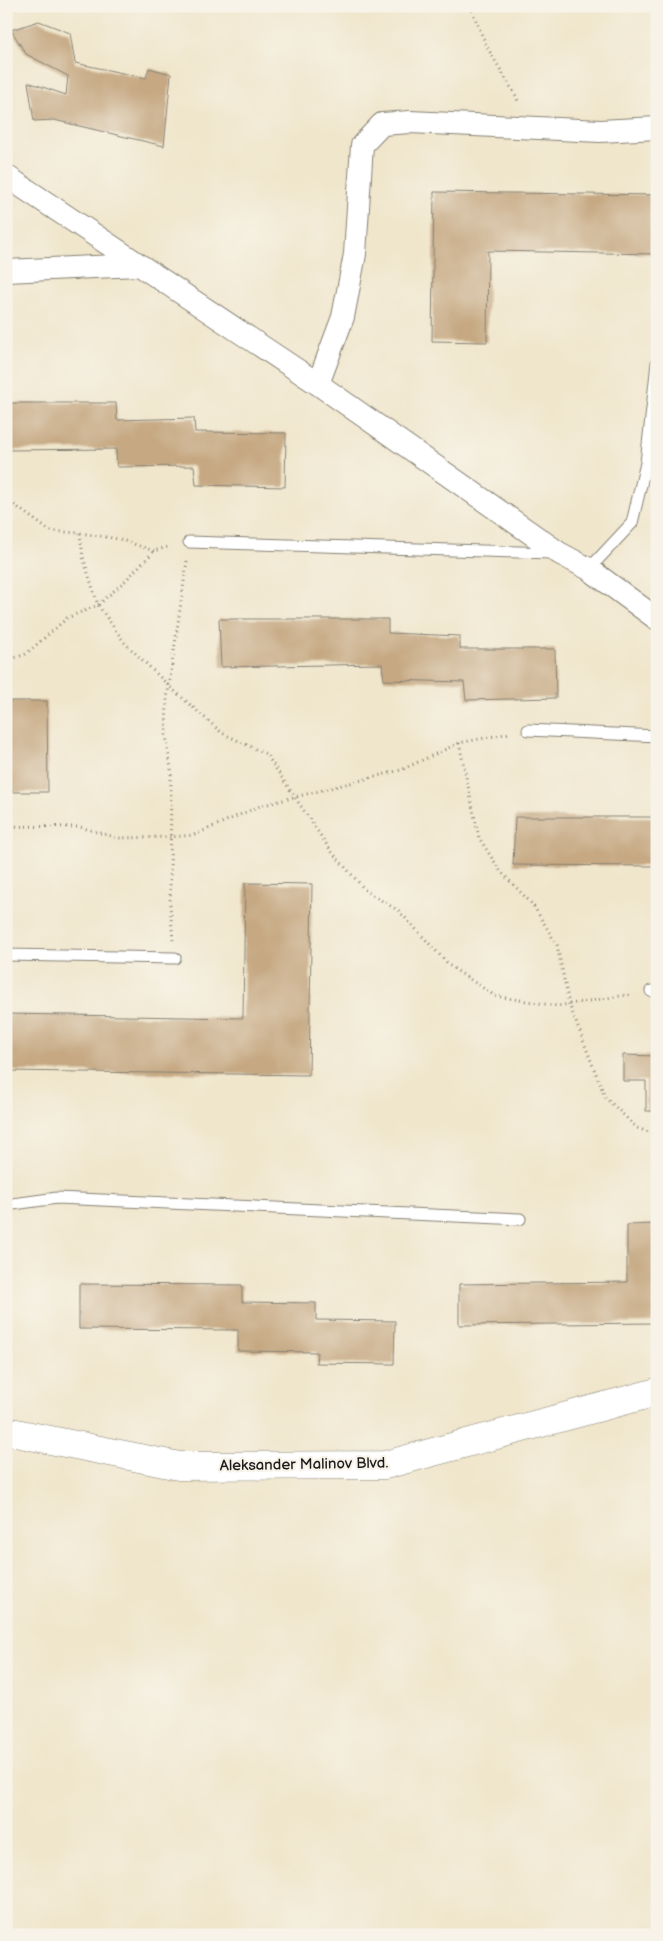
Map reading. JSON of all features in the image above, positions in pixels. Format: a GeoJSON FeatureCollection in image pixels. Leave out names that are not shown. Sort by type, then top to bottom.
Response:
{"type":"FeatureCollection","features":[{"type":"Feature","properties":{"kind":"street"},"geometry":{"type":"LineString","coordinates":[[318,384],[343,317],[355,254],[362,145],[382,124],[410,122],[600,131],[657,128]]}},
{"type":"Feature","properties":{"kind":"street"},"geometry":{"type":"LineString","coordinates":[[6,176],[318,384],[559,553],[589,568],[657,619]]}},
{"type":"Feature","properties":{"kind":"street"},"geometry":{"type":"LineString","coordinates":[[6,271],[138,265]]}},
{"type":"Feature","properties":{"kind":"street","name":"Aleksander Malinov Blvd."},"geometry":{"type":"LineString","coordinates":[[6,1431],[179,1466],[385,1465],[657,1392]]}},
{"type":"Feature","properties":{"kind":"lane"},"geometry":{"type":"LineString","coordinates":[[589,568],[632,523],[646,463],[657,363]]}},
{"type":"Feature","properties":{"kind":"lane"},"geometry":{"type":"LineString","coordinates":[[190,542],[559,553]]}},
{"type":"Feature","properties":{"kind":"lane"},"geometry":{"type":"LineString","coordinates":[[528,730],[657,736]]}},
{"type":"Feature","properties":{"kind":"lane"},"geometry":{"type":"LineString","coordinates":[[6,955],[175,958]]}},
{"type":"Feature","properties":{"kind":"lane"},"geometry":{"type":"LineString","coordinates":[[6,1206],[57,1198],[520,1219]]}},
{"type":"Feature","properties":{"kind":"path"},"geometry":{"type":"LineString","coordinates":[[470,6],[487,47],[516,96],[524,128]]}},
{"type":"Feature","properties":{"kind":"path"},"geometry":{"type":"LineString","coordinates":[[6,499],[50,531],[119,539],[154,551]]}},
{"type":"Feature","properties":{"kind":"path"},"geometry":{"type":"LineString","coordinates":[[80,533],[83,557],[98,605],[124,642],[169,686],[222,733],[266,754],[330,851],[366,891],[399,911],[450,966],[495,996],[557,1006],[654,991]]}},
{"type":"Feature","properties":{"kind":"path"},"geometry":{"type":"LineString","coordinates":[[6,661],[26,654],[67,618],[98,605],[154,551],[190,542],[169,686],[166,734],[172,769],[170,905],[175,958]]}},
{"type":"Feature","properties":{"kind":"path"},"geometry":{"type":"LineString","coordinates":[[6,826],[80,827],[118,838],[170,837],[194,834],[260,806],[401,770],[459,743],[528,730]]}},
{"type":"Feature","properties":{"kind":"path"},"geometry":{"type":"LineString","coordinates":[[459,743],[479,838],[501,872],[533,905],[557,945],[569,1004],[604,1097],[637,1128],[657,1135]]}},
{"type":"Feature","properties":{"kind":"building"},"geometry":{"type":"Polygon","coordinates":[[[39,21],[70,33],[75,63],[146,78],[149,68],[171,74],[164,146],[54,120],[34,121],[28,82],[66,95],[68,76],[26,54],[11,30],[39,21]]]}},
{"type":"Feature","properties":{"kind":"building"},"geometry":{"type":"Polygon","coordinates":[[[434,192],[657,195],[657,254],[488,251],[487,342],[432,341],[434,192]]]}},
{"type":"Feature","properties":{"kind":"building"},"geometry":{"type":"Polygon","coordinates":[[[6,403],[116,403],[117,420],[194,418],[195,432],[286,433],[285,487],[196,485],[194,466],[117,467],[116,449],[6,450],[6,403]]]}},
{"type":"Feature","properties":{"kind":"building"},"geometry":{"type":"Polygon","coordinates":[[[219,619],[388,619],[388,633],[460,636],[460,649],[555,649],[556,698],[466,700],[464,682],[384,680],[382,664],[221,667],[219,619]]]}},
{"type":"Feature","properties":{"kind":"building"},"geometry":{"type":"Polygon","coordinates":[[[6,701],[47,701],[48,792],[6,792],[6,701]]]}},
{"type":"Feature","properties":{"kind":"building"},"geometry":{"type":"Polygon","coordinates":[[[515,817],[657,817],[657,866],[513,865],[515,817]]]}},
{"type":"Feature","properties":{"kind":"building"},"geometry":{"type":"Polygon","coordinates":[[[245,883],[312,884],[309,1075],[6,1071],[6,1014],[243,1018],[245,883]]]}},
{"type":"Feature","properties":{"kind":"building"},"geometry":{"type":"Polygon","coordinates":[[[623,1055],[657,1056],[657,1111],[646,1111],[646,1081],[623,1081],[623,1055]]]}},
{"type":"Feature","properties":{"kind":"building"},"geometry":{"type":"Polygon","coordinates":[[[657,1224],[657,1323],[459,1325],[459,1284],[627,1282],[627,1225],[657,1224]]]}},
{"type":"Feature","properties":{"kind":"building"},"geometry":{"type":"Polygon","coordinates":[[[79,1284],[242,1285],[242,1302],[316,1303],[316,1320],[395,1321],[394,1364],[316,1363],[317,1352],[238,1351],[238,1330],[79,1329],[79,1284]]]}}]}
